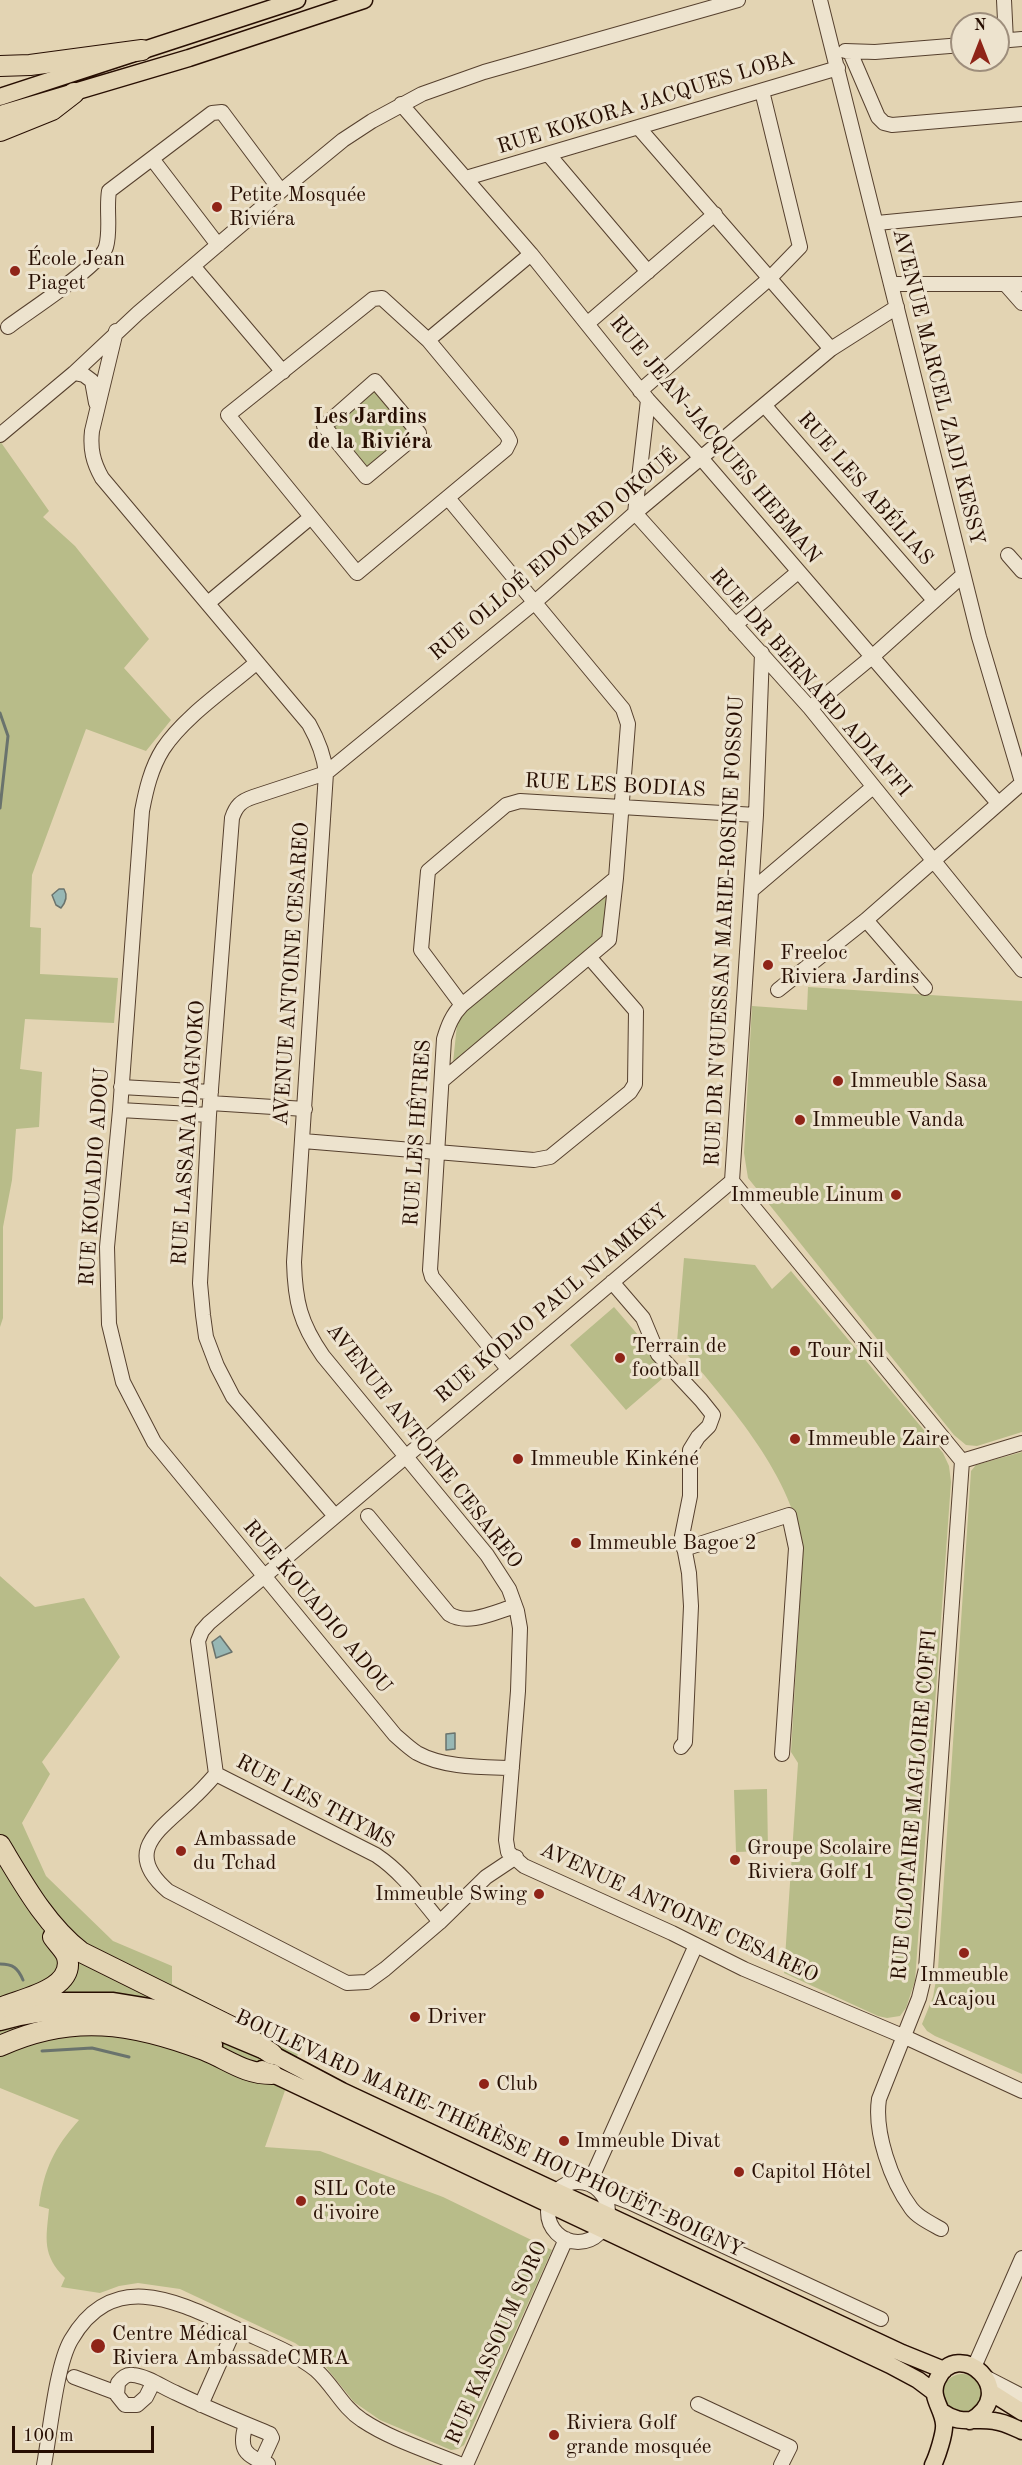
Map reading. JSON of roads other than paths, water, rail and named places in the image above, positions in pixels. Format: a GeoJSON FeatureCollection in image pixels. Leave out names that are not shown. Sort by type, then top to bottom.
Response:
{"type":"FeatureCollection","features":[{"type":"Feature","properties":{"kind":"highway"},"geometry":{"type":"LineString","coordinates":[[0,66],[30,65],[142,50]]}},
{"type":"Feature","properties":{"kind":"highway"},"geometry":{"type":"LineString","coordinates":[[0,131],[52,110],[74,93]]}},
{"type":"Feature","properties":{"kind":"highway"},"geometry":{"type":"LineString","coordinates":[[0,1845],[51,1924],[65,1940],[81,1952],[236,2029],[272,2064],[255,2074],[161,2034],[114,2025],[50,2028],[0,2046]]}},
{"type":"Feature","properties":{"kind":"highway"},"geometry":{"type":"LineString","coordinates":[[0,1861],[67,1956],[68,1965],[58,1983],[50,1990],[0,2009]]}},
{"type":"Feature","properties":{"kind":"main road"},"geometry":{"type":"LineString","coordinates":[[0,97],[297,0]]}},
{"type":"Feature","properties":{"kind":"main road"},"geometry":{"type":"LineString","coordinates":[[0,114],[74,93],[364,0]]}},
{"type":"Feature","properties":{"kind":"main road","name":"BOULEVARD MARIE-THÉRÈSE HOUPHOUËT-BOIGNY"},"geometry":{"type":"LineString","coordinates":[[0,2009],[28,2003],[112,2001],[167,2010],[272,2064],[605,2222],[944,2370]]}},
{"type":"Feature","properties":{"kind":"main road","name":"BOULEVARD MARIE-THÉRÈSE HOUPHOUËT-BOIGNY"},"geometry":{"type":"LineString","coordinates":[[0,2022],[41,2014],[81,2012],[139,2019],[166,2025],[272,2064]]}},
{"type":"Feature","properties":{"kind":"main road","name":"BOULEVARD MARIE-THÉRÈSE HOUPHOUËT-BOIGNY"},"geometry":{"type":"LineString","coordinates":[[605,2222],[918,2380],[934,2392]]}},
{"type":"Feature","properties":{"kind":"main road"},"geometry":{"type":"LineString","coordinates":[[1022,2412],[991,2386],[983,2371],[975,2366],[964,2363],[954,2365],[944,2370],[937,2380],[934,2392],[936,2403],[951,2419],[992,2420],[1022,2431]]}},
{"type":"Feature","properties":{"kind":"main road"},"geometry":{"type":"LineString","coordinates":[[934,2463],[965,2421],[981,2415],[989,2405],[991,2386]]}},
{"type":"Feature","properties":{"kind":"main road"},"geometry":{"type":"LineString","coordinates":[[934,2463],[944,2430],[942,2412]]}},
{"type":"Feature","properties":{"kind":"street"},"geometry":{"type":"LineString","coordinates":[[0,435],[281,191],[343,140],[401,104],[484,72],[738,0]]}},
{"type":"Feature","properties":{"kind":"street","name":"AVENUE MARCEL ZADI KESSY"},"geometry":{"type":"LineString","coordinates":[[820,0],[963,575],[1022,782]]}},
{"type":"Feature","properties":{"kind":"street"},"geometry":{"type":"LineString","coordinates":[[833,51],[886,51],[950,46]]}},
{"type":"Feature","properties":{"kind":"street"},"geometry":{"type":"LineString","coordinates":[[850,52],[878,117],[884,123],[892,125],[1022,114]]}},
{"type":"Feature","properties":{"kind":"street","name":"RUE KOKORA JACQUES LOBA"},"geometry":{"type":"LineString","coordinates":[[466,178],[838,68]]}},
{"type":"Feature","properties":{"kind":"street"},"geometry":{"type":"LineString","coordinates":[[635,513],[644,396],[800,247],[762,91]]}},
{"type":"Feature","properties":{"kind":"street","name":"RUE JEAN-JACQUES HEBMAN"},"geometry":{"type":"LineString","coordinates":[[401,104],[531,254],[644,396],[701,458],[998,802]]}},
{"type":"Feature","properties":{"kind":"street"},"geometry":{"type":"LineString","coordinates":[[8,327],[75,278],[102,255],[106,245],[109,191],[153,160],[212,113],[222,111],[281,191]]}},
{"type":"Feature","properties":{"kind":"street"},"geometry":{"type":"LineString","coordinates":[[638,127],[831,349]]}},
{"type":"Feature","properties":{"kind":"street"},"geometry":{"type":"LineString","coordinates":[[549,155],[648,272]]}},
{"type":"Feature","properties":{"kind":"street"},"geometry":{"type":"LineString","coordinates":[[153,160],[218,245]]}},
{"type":"Feature","properties":{"kind":"street"},"geometry":{"type":"LineString","coordinates":[[877,224],[1022,209]]}},
{"type":"Feature","properties":{"kind":"street"},"geometry":{"type":"LineString","coordinates":[[588,323],[715,214]]}},
{"type":"Feature","properties":{"kind":"street"},"geometry":{"type":"LineString","coordinates":[[428,340],[531,254]]}},
{"type":"Feature","properties":{"kind":"street"},"geometry":{"type":"LineString","coordinates":[[193,266],[283,372]]}},
{"type":"Feature","properties":{"kind":"street"},"geometry":{"type":"LineString","coordinates":[[892,284],[1006,286],[1022,284]]}},
{"type":"Feature","properties":{"kind":"street"},"geometry":{"type":"LineString","coordinates":[[1006,286],[1022,303]]}},
{"type":"Feature","properties":{"kind":"street"},"geometry":{"type":"LineString","coordinates":[[382,298],[387,300],[428,340],[510,441],[506,449],[357,573],[228,415],[283,372],[373,299],[382,298]]}},
{"type":"Feature","properties":{"kind":"street","name":"RUE OLLOÉ EDOUARD OKOUÉ"},"geometry":{"type":"LineString","coordinates":[[326,773],[535,602],[635,513],[831,349],[897,307]]}},
{"type":"Feature","properties":{"kind":"street","name":"AVENUE ANTOINE CESAREO"},"geometry":{"type":"LineString","coordinates":[[116,332],[91,439],[94,465],[102,478],[309,724],[324,758],[326,773],[294,1262],[294,1294],[312,1340],[323,1356],[492,1563],[509,1589],[515,1606],[520,1649],[507,1852],[516,1857],[524,1866],[744,1969],[905,2037],[1022,2091]]}},
{"type":"Feature","properties":{"kind":"street"},"geometry":{"type":"LineString","coordinates":[[74,373],[84,375],[92,381],[97,412]]}},
{"type":"Feature","properties":{"kind":"street"},"geometry":{"type":"LineString","coordinates":[[375,381],[418,433],[403,446],[366,477],[324,426],[375,381]]}},
{"type":"Feature","properties":{"kind":"street","name":"RUE LES ABÉLIAS"},"geometry":{"type":"LineString","coordinates":[[765,406],[933,599]]}},
{"type":"Feature","properties":{"kind":"street"},"geometry":{"type":"LineString","coordinates":[[443,1080],[591,958],[609,940],[628,724],[623,709],[448,498]]}},
{"type":"Feature","properties":{"kind":"street","name":"RUE DR BERNARD ADIAFFI"},"geometry":{"type":"LineString","coordinates":[[635,513],[810,708],[1022,970]]}},
{"type":"Feature","properties":{"kind":"street"},"geometry":{"type":"LineString","coordinates":[[208,603],[311,517]]}},
{"type":"Feature","properties":{"kind":"street"},"geometry":{"type":"LineString","coordinates":[[1008,555],[1022,571]]}},
{"type":"Feature","properties":{"kind":"street"},"geometry":{"type":"LineString","coordinates":[[735,625],[798,572]]}},
{"type":"Feature","properties":{"kind":"street"},"geometry":{"type":"LineString","coordinates":[[810,708],[873,656],[933,599],[963,575]]}},
{"type":"Feature","properties":{"kind":"street","name":"RUE DR N'GUESSAN MARIE-ROSINE FOSSOU"},"geometry":{"type":"LineString","coordinates":[[762,653],[752,890],[732,1181],[962,1461]]}},
{"type":"Feature","properties":{"kind":"street","name":"RUE KOUADIO ADOU"},"geometry":{"type":"LineString","coordinates":[[256,663],[177,731],[162,750],[146,787],[142,811],[120,1110],[107,1247],[109,1324],[123,1382],[154,1442],[394,1735],[416,1753],[430,1759],[475,1767],[512,1768]]}},
{"type":"Feature","properties":{"kind":"street","name":"RUE LASSANA DAGNOKO"},"geometry":{"type":"LineString","coordinates":[[326,773],[253,796],[236,808],[232,818],[210,1104],[200,1284],[206,1337],[217,1366],[233,1397],[335,1516]]}},
{"type":"Feature","properties":{"kind":"street"},"geometry":{"type":"LineString","coordinates":[[778,990],[866,920],[1022,782]]}},
{"type":"Feature","properties":{"kind":"street"},"geometry":{"type":"LineString","coordinates":[[752,890],[873,787]]}},
{"type":"Feature","properties":{"kind":"street","name":"RUE LES BODIAS"},"geometry":{"type":"LineString","coordinates":[[462,1005],[421,950],[428,872],[432,866],[506,805],[512,802],[622,806],[756,815]]}},
{"type":"Feature","properties":{"kind":"street","name":"RUE LES HÊTRES"},"geometry":{"type":"LineString","coordinates":[[508,1369],[432,1277],[430,1270],[444,1039],[455,1011],[616,878]]}},
{"type":"Feature","properties":{"kind":"street"},"geometry":{"type":"LineString","coordinates":[[866,920],[925,988]]}},
{"type":"Feature","properties":{"kind":"street"},"geometry":{"type":"LineString","coordinates":[[303,1141],[534,1160],[550,1157],[630,1092],[635,1084],[636,1011],[591,958]]}},
{"type":"Feature","properties":{"kind":"street"},"geometry":{"type":"LineString","coordinates":[[121,1087],[196,1091],[210,1104]]}},
{"type":"Feature","properties":{"kind":"street"},"geometry":{"type":"LineString","coordinates":[[194,1115],[196,1091]]}},
{"type":"Feature","properties":{"kind":"street"},"geometry":{"type":"LineString","coordinates":[[120,1110],[194,1115],[210,1104],[305,1109]]}},
{"type":"Feature","properties":{"kind":"street","name":"RUE KODJO PAUL NIAMKEY"},"geometry":{"type":"LineString","coordinates":[[216,1774],[211,1721],[198,1641],[202,1631],[405,1455],[732,1181]]}},
{"type":"Feature","properties":{"kind":"street"},"geometry":{"type":"LineString","coordinates":[[612,1282],[643,1318],[658,1354],[712,1415],[712,1422],[690,1450],[690,1496],[682,1536],[691,1590],[691,1637],[685,1742],[681,1747]]}},
{"type":"Feature","properties":{"kind":"street"},"geometry":{"type":"LineString","coordinates":[[962,1461],[1022,1443]]}},
{"type":"Feature","properties":{"kind":"street","name":"RUE CLOTAIRE MAGLOIRE COFFI"},"geometry":{"type":"LineString","coordinates":[[941,2229],[912,2210],[890,2168],[877,2114],[879,2099],[905,2037],[924,1983],[926,1969],[962,1461]]}},
{"type":"Feature","properties":{"kind":"street"},"geometry":{"type":"LineString","coordinates":[[684,1549],[789,1515],[796,1548],[782,1754]]}},
{"type":"Feature","properties":{"kind":"street"},"geometry":{"type":"LineString","coordinates":[[368,1516],[449,1614],[457,1619],[469,1619],[515,1606]]}},
{"type":"Feature","properties":{"kind":"street"},"geometry":{"type":"LineString","coordinates":[[216,1774],[194,1798],[165,1823],[149,1844],[148,1870],[168,1891],[347,1983],[367,1982],[386,1969],[440,1922],[486,1877],[516,1857]]}},
{"type":"Feature","properties":{"kind":"street","name":"RUE LES THYMS"},"geometry":{"type":"LineString","coordinates":[[216,1774],[376,1855],[393,1866],[440,1922]]}},
{"type":"Feature","properties":{"kind":"street"},"geometry":{"type":"LineString","coordinates":[[594,2188],[696,1945]]}},
{"type":"Feature","properties":{"kind":"street"},"geometry":{"type":"LineString","coordinates":[[594,2188],[606,2202],[605,2222],[585,2240],[566,2239],[554,2230],[548,2218],[552,2197],[571,2182],[594,2188],[629,2202],[881,2319]]}},
{"type":"Feature","properties":{"kind":"street","name":"RUE KASSOUM SORO"},"geometry":{"type":"LineString","coordinates":[[464,2465],[566,2239]]}},
{"type":"Feature","properties":{"kind":"street"},"geometry":{"type":"LineString","coordinates":[[975,2366],[1022,2258]]}},
{"type":"Feature","properties":{"kind":"street"},"geometry":{"type":"LineString","coordinates":[[44,2465],[62,2364],[69,2343],[91,2315],[107,2304],[123,2299],[156,2297],[177,2302],[288,2353],[316,2371],[360,2419],[378,2430],[464,2465]]}},
{"type":"Feature","properties":{"kind":"street"},"geometry":{"type":"LineString","coordinates":[[201,2405],[235,2328]]}},
{"type":"Feature","properties":{"kind":"street"},"geometry":{"type":"LineString","coordinates":[[153,2383],[146,2397],[137,2405],[120,2401],[117,2393],[118,2383],[127,2375],[139,2376],[272,2435],[265,2463],[244,2450],[242,2441],[246,2424]]}},
{"type":"Feature","properties":{"kind":"street"},"geometry":{"type":"LineString","coordinates":[[74,2377],[117,2393]]}},
{"type":"Feature","properties":{"kind":"street"},"geometry":{"type":"LineString","coordinates":[[991,2386],[1022,2396]]}},
{"type":"Feature","properties":{"kind":"street"},"geometry":{"type":"LineString","coordinates":[[698,2404],[790,2447],[781,2465]]}},
{"type":"Feature","properties":{"kind":"water"},"geometry":{"type":"Polygon","coordinates":[[[59,889],[64,889],[66,894],[61,908],[56,905],[52,895],[59,889]]]}},
{"type":"Feature","properties":{"kind":"water"},"geometry":{"type":"Polygon","coordinates":[[[220,1636],[232,1652],[216,1658],[212,1642],[220,1636]]]}},
{"type":"Feature","properties":{"kind":"water"},"geometry":{"type":"Polygon","coordinates":[[[455,1733],[455,1749],[446,1750],[446,1734],[455,1733]]]}},
{"type":"Feature","properties":{"kind":"waterway"},"geometry":{"type":"LineString","coordinates":[[0,713],[8,736],[0,808]]}},
{"type":"Feature","properties":{"kind":"waterway"},"geometry":{"type":"LineString","coordinates":[[0,1964],[14,1967],[23,1980]]}},
{"type":"Feature","properties":{"kind":"waterway"},"geometry":{"type":"LineString","coordinates":[[42,2051],[92,2048],[129,2057]]}},
{"type":"Feature","properties":{"kind":"place","name":"Petite Mosquée Riviéra"},"geometry":{"type":"Point","coordinates":[217,207]}},
{"type":"Feature","properties":{"kind":"place","name":"École Jean Piaget"},"geometry":{"type":"Point","coordinates":[15,271]}},
{"type":"Feature","properties":{"kind":"place","name":"Freeloc Riviera Jardins"},"geometry":{"type":"Point","coordinates":[768,965]}},
{"type":"Feature","properties":{"kind":"place","name":"Immeuble Sasa"},"geometry":{"type":"Point","coordinates":[838,1081]}},
{"type":"Feature","properties":{"kind":"place","name":"Immeuble Vanda"},"geometry":{"type":"Point","coordinates":[800,1120]}},
{"type":"Feature","properties":{"kind":"place","name":"Immeuble Linum"},"geometry":{"type":"Point","coordinates":[896,1195]}},
{"type":"Feature","properties":{"kind":"place","name":"Tour Nil"},"geometry":{"type":"Point","coordinates":[795,1351]}},
{"type":"Feature","properties":{"kind":"place","name":"Terrain de football"},"geometry":{"type":"Point","coordinates":[620,1358]}},
{"type":"Feature","properties":{"kind":"place","name":"Immeuble Zaire"},"geometry":{"type":"Point","coordinates":[795,1439]}},
{"type":"Feature","properties":{"kind":"place","name":"Immeuble Kinkéné"},"geometry":{"type":"Point","coordinates":[518,1459]}},
{"type":"Feature","properties":{"kind":"place","name":"Immeuble Bagoe 2"},"geometry":{"type":"Point","coordinates":[576,1543]}},
{"type":"Feature","properties":{"kind":"place","name":"Ambassade du Tchad"},"geometry":{"type":"Point","coordinates":[181,1851]}},
{"type":"Feature","properties":{"kind":"place","name":"Groupe Scolaire Riviera Golf 1"},"geometry":{"type":"Point","coordinates":[735,1860]}},
{"type":"Feature","properties":{"kind":"place","name":"Immeuble Swing"},"geometry":{"type":"Point","coordinates":[539,1894]}},
{"type":"Feature","properties":{"kind":"place","name":"Immeuble Acajou"},"geometry":{"type":"Point","coordinates":[964,1953]}},
{"type":"Feature","properties":{"kind":"place","name":"Driver"},"geometry":{"type":"Point","coordinates":[415,2017]}},
{"type":"Feature","properties":{"kind":"place","name":"Club"},"geometry":{"type":"Point","coordinates":[484,2084]}},
{"type":"Feature","properties":{"kind":"place","name":"Immeuble Divat"},"geometry":{"type":"Point","coordinates":[564,2141]}},
{"type":"Feature","properties":{"kind":"place","name":"Capitol Hôtel"},"geometry":{"type":"Point","coordinates":[739,2172]}},
{"type":"Feature","properties":{"kind":"place","name":"SIL Cote d'ivoire"},"geometry":{"type":"Point","coordinates":[301,2201]}},
{"type":"Feature","properties":{"kind":"place","name":"Centre Médical Riviera AmbassadeCMRA"},"geometry":{"type":"Point","coordinates":[98,2346]}},
{"type":"Feature","properties":{"kind":"place","name":"Riviera Golf grande mosquée"},"geometry":{"type":"Point","coordinates":[554,2435]}},
{"type":"Feature","properties":{"kind":"district","name":"Les Jardins de la Riviéra"},"geometry":{"type":"Point","coordinates":[370,430]}}]}
